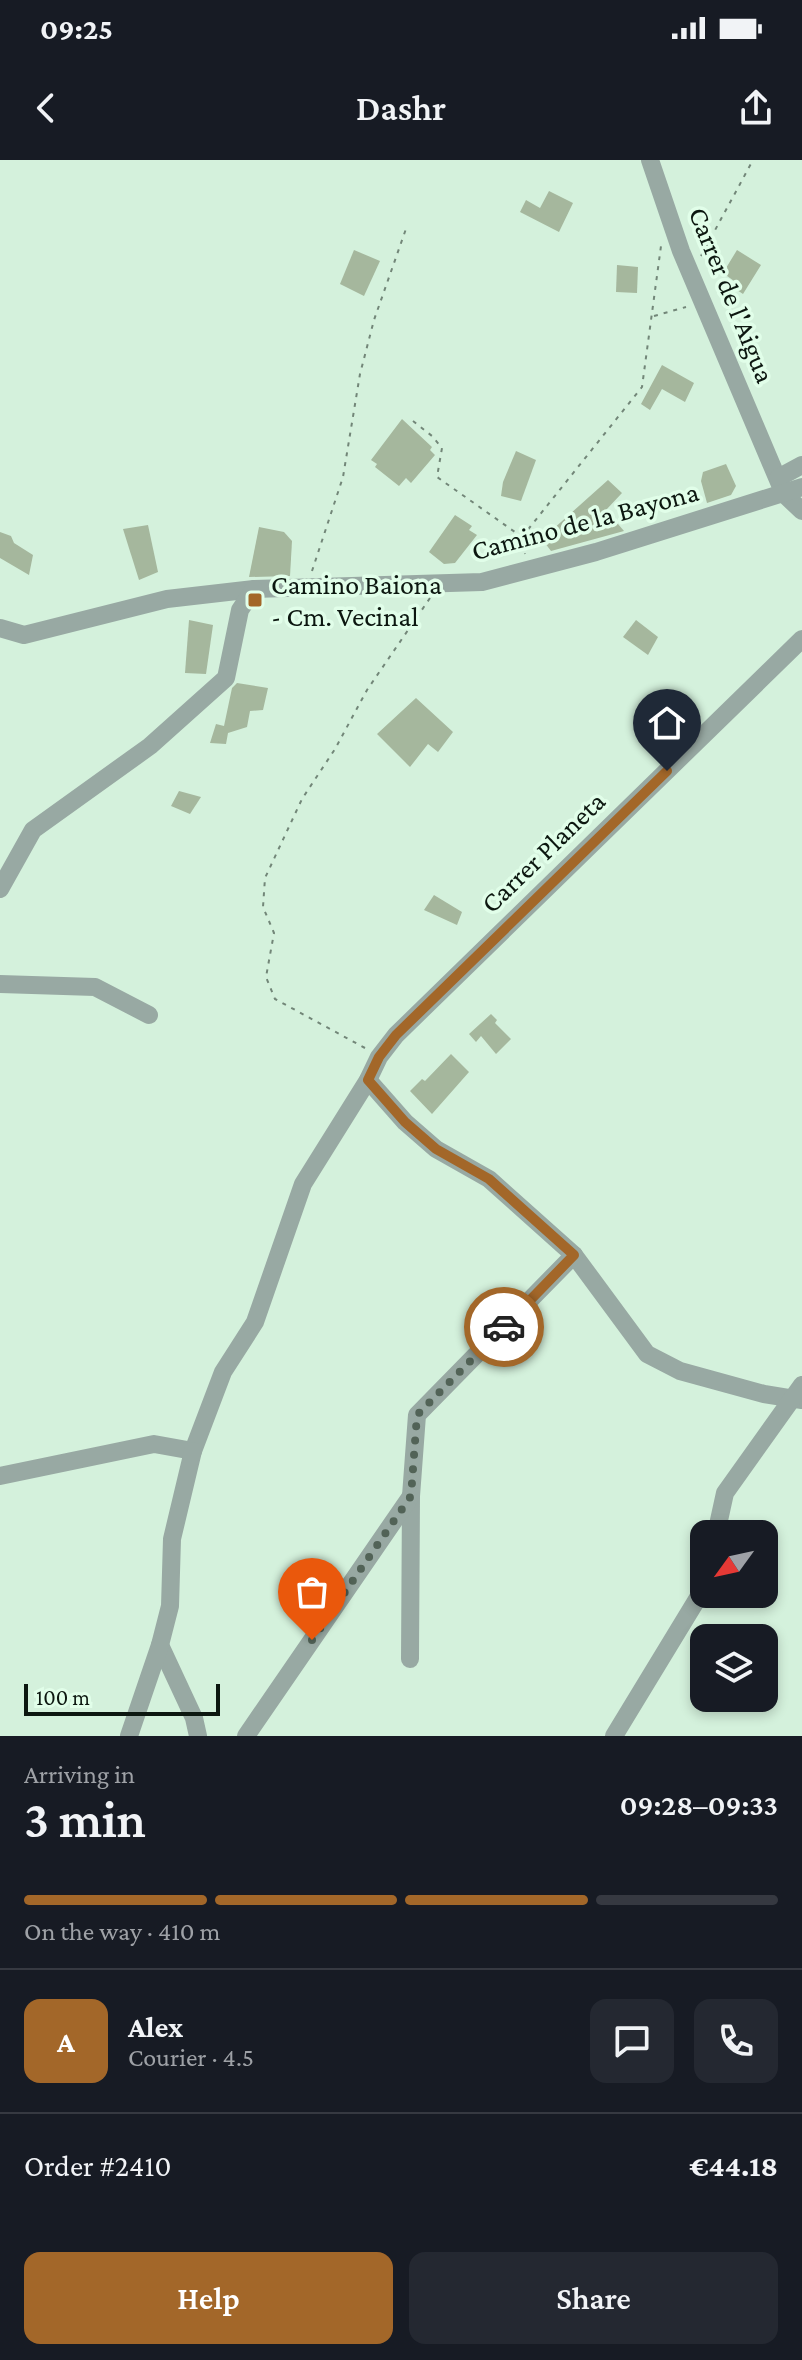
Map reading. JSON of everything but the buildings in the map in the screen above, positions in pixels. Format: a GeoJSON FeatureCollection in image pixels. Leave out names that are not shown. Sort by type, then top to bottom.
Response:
{"type":"FeatureCollection","features":[{"type":"Feature","properties":{"kind":"street","name":"Carrer de l'Aigua"},"geometry":{"type":"LineString","coordinates":[[650,160],[702,302],[788,486]]}},
{"type":"Feature","properties":{"kind":"street","name":"Camino de la Bayona"},"geometry":{"type":"LineString","coordinates":[[0,628],[24,635],[167,599],[254,589],[482,582],[596,552],[788,486],[802,465]]}},
{"type":"Feature","properties":{"kind":"street"},"geometry":{"type":"LineString","coordinates":[[788,486],[802,511]]}},
{"type":"Feature","properties":{"kind":"street"},"geometry":{"type":"LineString","coordinates":[[0,889],[33,830],[150,746],[226,678],[240,610],[254,589]]}},
{"type":"Feature","properties":{"kind":"street","name":"Carrer Planeta"},"geometry":{"type":"LineString","coordinates":[[129,1736],[170,1606],[172,1539],[193,1451],[223,1372],[255,1322],[303,1184],[379,1057],[396,1035],[802,639]]}},
{"type":"Feature","properties":{"kind":"street"},"geometry":{"type":"LineString","coordinates":[[0,984],[95,987],[149,1015]]}},
{"type":"Feature","properties":{"kind":"street"},"geometry":{"type":"LineString","coordinates":[[368,1080],[405,1122],[436,1149],[489,1179],[574,1255],[647,1354],[680,1371],[764,1394],[799,1395]]}},
{"type":"Feature","properties":{"kind":"street"},"geometry":{"type":"LineString","coordinates":[[410,1659],[411,1496],[417,1415],[574,1255]]}},
{"type":"Feature","properties":{"kind":"street"},"geometry":{"type":"LineString","coordinates":[[719,1520],[725,1493],[799,1395]]}},
{"type":"Feature","properties":{"kind":"street"},"geometry":{"type":"LineString","coordinates":[[0,1476],[154,1444],[193,1451]]}},
{"type":"Feature","properties":{"kind":"street"},"geometry":{"type":"LineString","coordinates":[[246,1736],[411,1496]]}},
{"type":"Feature","properties":{"kind":"street"},"geometry":{"type":"LineString","coordinates":[[614,1736],[692,1608]]}},
{"type":"Feature","properties":{"kind":"street"},"geometry":{"type":"LineString","coordinates":[[160,1645],[194,1718],[198,1736]]}},
{"type":"Feature","properties":{"kind":"path"},"geometry":{"type":"LineString","coordinates":[[691,274],[753,160]]}},
{"type":"Feature","properties":{"kind":"path"},"geometry":{"type":"LineString","coordinates":[[307,587],[343,477],[360,374],[374,320],[407,226]]}},
{"type":"Feature","properties":{"kind":"path"},"geometry":{"type":"LineString","coordinates":[[413,421],[442,448],[437,477],[522,537],[642,387],[662,240]]}},
{"type":"Feature","properties":{"kind":"path"},"geometry":{"type":"LineString","coordinates":[[652,317],[702,302]]}},
{"type":"Feature","properties":{"kind":"path"},"geometry":{"type":"LineString","coordinates":[[379,1057],[275,999],[266,977],[274,933],[263,907],[265,878],[302,799],[335,749],[367,690],[441,583]]}},
{"type":"Feature","properties":{"kind":"way so far"},"geometry":{"type":"LineString","coordinates":[[312,1640],[411,1496],[417,1415],[504,1327]]}},
{"type":"Feature","properties":{"kind":"place","name":"Camino Baiona - Cm. Vecinal"},"geometry":{"type":"Point","coordinates":[255,600]}},
{"type":"Feature","properties":{"kind":"route"},"geometry":{"type":"LineString","coordinates":[[504,1327],[574,1255],[489,1179],[436,1149],[405,1122],[368,1080],[379,1057],[396,1035],[667,771]]}}]}
